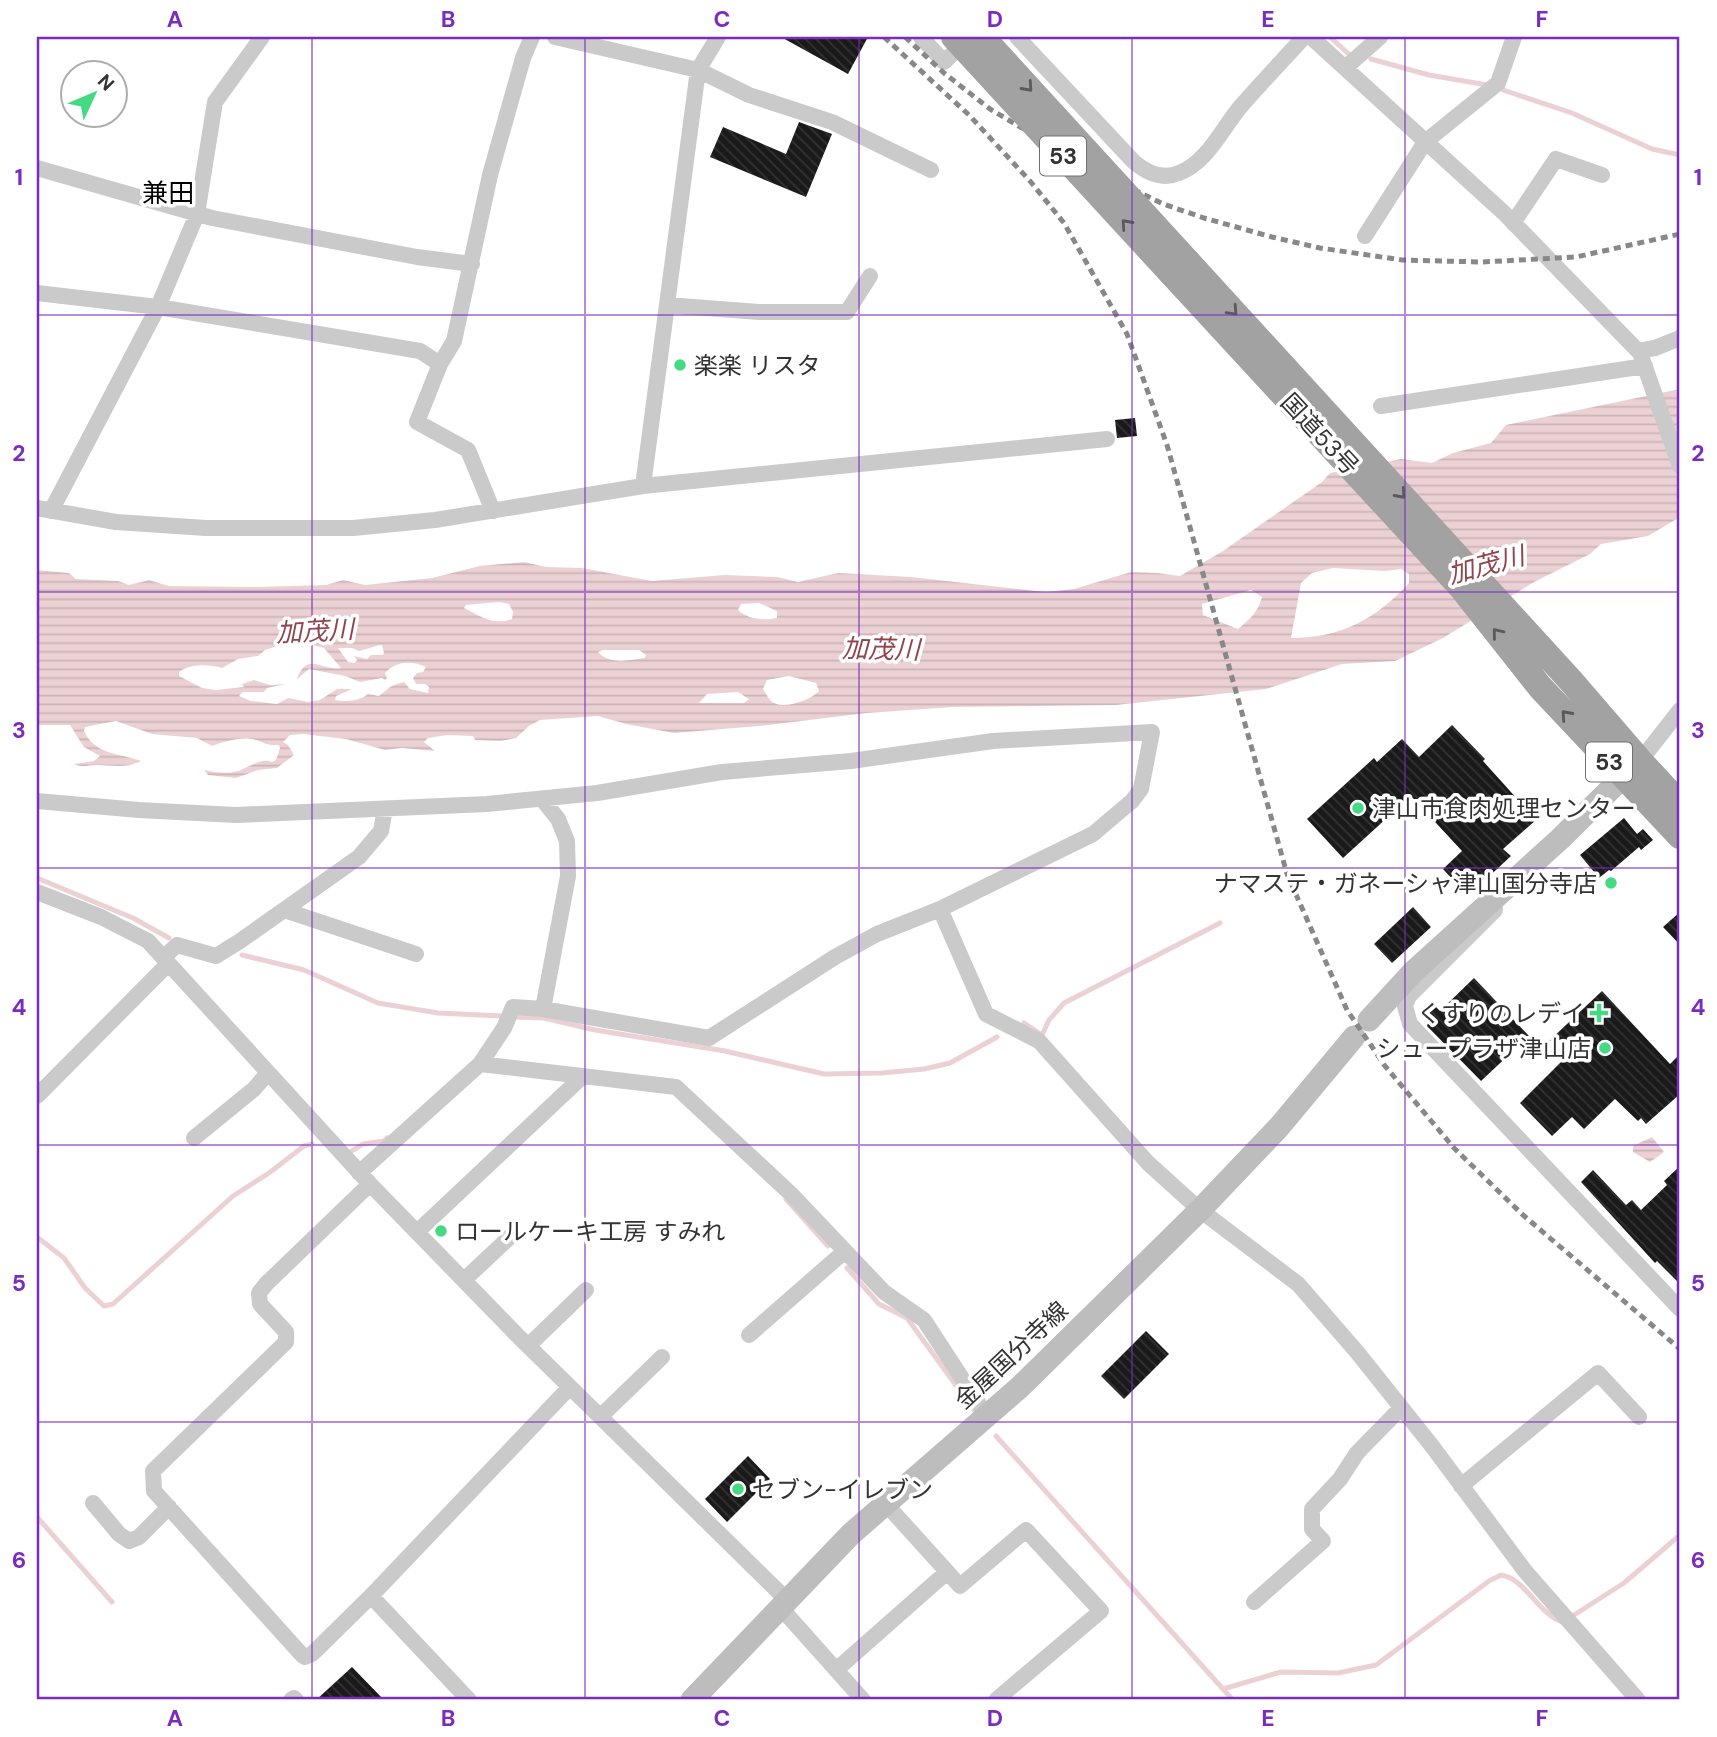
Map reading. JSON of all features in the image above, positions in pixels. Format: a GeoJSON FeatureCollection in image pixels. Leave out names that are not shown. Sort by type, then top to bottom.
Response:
{"type":"FeatureCollection","features":[{"type":"Feature","properties":{"kind":"highway","name":"国道53号"},"geometry":{"type":"LineString","coordinates":[[954,37],[1179,268],[1326,426],[1571,681],[1680,836]]}},
{"type":"Feature","properties":{"kind":"highway","name":"国道53号"},"geometry":{"type":"LineString","coordinates":[[982,37],[1179,268]]}},
{"type":"Feature","properties":{"kind":"highway","name":"国道53号"},"geometry":{"type":"LineString","coordinates":[[1326,426],[1461,587],[1540,687],[1632,769],[1680,804]]}},
{"type":"Feature","properties":{"kind":"main road","name":"金屋国分寺線"},"geometry":{"type":"LineString","coordinates":[[692,1700],[835,1550],[885,1503],[1020,1387],[1200,1210],[1279,1127],[1413,972],[1632,769]]}},
{"type":"Feature","properties":{"kind":"street"},"geometry":{"type":"LineString","coordinates":[[262,37],[215,102],[197,214],[158,307],[44,509],[116,522],[181,527],[340,528],[435,520],[643,486],[1107,439]]}},
{"type":"Feature","properties":{"kind":"street"},"geometry":{"type":"LineString","coordinates":[[493,511],[468,450],[417,422],[440,364],[454,341],[489,175],[523,58],[532,37]]}},
{"type":"Feature","properties":{"kind":"street"},"geometry":{"type":"LineString","coordinates":[[555,37],[698,70],[749,94],[832,122],[931,170]]}},
{"type":"Feature","properties":{"kind":"street"},"geometry":{"type":"LineString","coordinates":[[643,486],[698,70],[718,37]]}},
{"type":"Feature","properties":{"kind":"street"},"geometry":{"type":"LineString","coordinates":[[922,37],[944,62],[971,37]]}},
{"type":"Feature","properties":{"kind":"street"},"geometry":{"type":"LineString","coordinates":[[1017,37],[1134,162],[1151,173],[1167,176],[1186,170],[1198,160],[1240,107],[1304,37]]}},
{"type":"Feature","properties":{"kind":"street"},"geometry":{"type":"LineString","coordinates":[[1311,37],[1513,222],[1644,363],[1680,466]]}},
{"type":"Feature","properties":{"kind":"street"},"geometry":{"type":"LineString","coordinates":[[1345,68],[1380,37]]}},
{"type":"Feature","properties":{"kind":"street"},"geometry":{"type":"LineString","coordinates":[[1365,236],[1425,142],[1498,83],[1514,37]]}},
{"type":"Feature","properties":{"kind":"street"},"geometry":{"type":"LineString","coordinates":[[1513,222],[1556,159],[1602,175]]}},
{"type":"Feature","properties":{"kind":"street"},"geometry":{"type":"LineString","coordinates":[[37,168],[197,214],[417,257],[472,264]]}},
{"type":"Feature","properties":{"kind":"street"},"geometry":{"type":"LineString","coordinates":[[667,306],[759,313],[847,312],[870,276]]}},
{"type":"Feature","properties":{"kind":"street"},"geometry":{"type":"LineString","coordinates":[[37,293],[158,307],[420,351],[440,364]]}},
{"type":"Feature","properties":{"kind":"street"},"geometry":{"type":"LineString","coordinates":[[1381,406],[1644,363],[1655,348],[1680,338]]}},
{"type":"Feature","properties":{"kind":"street"},"geometry":{"type":"LineString","coordinates":[[1632,769],[1680,710]]}},
{"type":"Feature","properties":{"kind":"street"},"geometry":{"type":"LineString","coordinates":[[37,801],[236,815],[385,809],[542,799],[722,772],[851,761],[993,741],[1152,732],[1141,789],[1137,796],[1093,834],[940,909],[866,940],[709,1038],[543,1009],[513,1007],[504,1028],[480,1064],[364,1178],[261,1289],[259,1302],[284,1329],[287,1340],[153,1471],[154,1491],[305,1657],[312,1654],[371,1596],[570,1387]]}},
{"type":"Feature","properties":{"kind":"street"},"geometry":{"type":"LineString","coordinates":[[542,799],[558,819],[567,841],[568,876],[543,1009]]}},
{"type":"Feature","properties":{"kind":"street"},"geometry":{"type":"LineString","coordinates":[[37,1096],[177,945],[216,956],[359,857],[381,831],[385,809]]}},
{"type":"Feature","properties":{"kind":"street"},"geometry":{"type":"LineString","coordinates":[[1510,884],[1496,909],[1482,926],[1409,996],[1405,1006],[1407,1018],[1418,1035],[1680,1309]]}},
{"type":"Feature","properties":{"kind":"street"},"geometry":{"type":"LineString","coordinates":[[37,892],[101,917],[148,941],[364,1178],[784,1604],[863,1700]]}},
{"type":"Feature","properties":{"kind":"street"},"geometry":{"type":"LineString","coordinates":[[940,909],[986,1014],[1039,1041],[1148,1163],[1200,1210],[1294,1280],[1357,1352],[1525,1571],[1638,1700]]}},
{"type":"Feature","properties":{"kind":"street"},"geometry":{"type":"LineString","coordinates":[[284,910],[416,954]]}},
{"type":"Feature","properties":{"kind":"street"},"geometry":{"type":"LineString","coordinates":[[480,1064],[676,1087],[791,1194],[884,1292],[924,1320],[986,1415]]}},
{"type":"Feature","properties":{"kind":"street"},"geometry":{"type":"LineString","coordinates":[[194,1138],[254,1089],[268,1073]]}},
{"type":"Feature","properties":{"kind":"street"},"geometry":{"type":"LineString","coordinates":[[416,1232],[583,1076]]}},
{"type":"Feature","properties":{"kind":"street"},"geometry":{"type":"LineString","coordinates":[[464,1280],[512,1235]]}},
{"type":"Feature","properties":{"kind":"street"},"geometry":{"type":"LineString","coordinates":[[750,1335],[845,1251]]}},
{"type":"Feature","properties":{"kind":"street"},"geometry":{"type":"LineString","coordinates":[[528,1346],[586,1290]]}},
{"type":"Feature","properties":{"kind":"street"},"geometry":{"type":"LineString","coordinates":[[600,1417],[662,1357]]}},
{"type":"Feature","properties":{"kind":"street"},"geometry":{"type":"LineString","coordinates":[[1461,1486],[1598,1373],[1639,1417]]}},
{"type":"Feature","properties":{"kind":"street"},"geometry":{"type":"LineString","coordinates":[[1254,1602],[1323,1541],[1312,1529],[1312,1508],[1340,1479],[1357,1453],[1401,1408]]}},
{"type":"Feature","properties":{"kind":"street"},"geometry":{"type":"LineString","coordinates":[[93,1503],[119,1534],[129,1541],[139,1537],[169,1507]]}},
{"type":"Feature","properties":{"kind":"street"},"geometry":{"type":"LineString","coordinates":[[885,1503],[960,1586],[1026,1531],[1101,1611],[996,1700]]}},
{"type":"Feature","properties":{"kind":"street"},"geometry":{"type":"LineString","coordinates":[[836,1670],[947,1572]]}},
{"type":"Feature","properties":{"kind":"street"},"geometry":{"type":"LineString","coordinates":[[371,1596],[469,1700]]}},
{"type":"Feature","properties":{"kind":"water","name":"加茂川"},"geometry":{"type":"Polygon","coordinates":[[[1680,389],[1680,517],[1648,536],[1601,544],[1590,554],[1534,582],[1443,638],[1395,661],[1342,664],[1266,689],[1116,705],[953,707],[867,713],[674,733],[598,716],[540,720],[516,738],[500,741],[475,740],[473,736],[447,735],[428,738],[424,742],[435,751],[402,748],[385,750],[346,739],[290,735],[283,742],[294,755],[277,768],[258,770],[236,778],[208,775],[204,770],[230,773],[258,762],[272,762],[276,760],[279,745],[246,739],[212,746],[197,738],[152,734],[116,721],[85,727],[84,731],[94,745],[101,749],[141,761],[124,766],[83,766],[74,764],[94,761],[100,756],[84,747],[70,725],[37,725],[37,570],[69,573],[76,579],[118,581],[129,585],[149,580],[169,586],[254,587],[326,585],[343,580],[365,585],[432,578],[480,566],[524,562],[546,567],[582,568],[652,581],[724,575],[777,577],[798,582],[838,573],[911,577],[1046,592],[1074,589],[1131,572],[1180,576],[1223,551],[1322,482],[1330,473],[1401,459],[1432,463],[1453,453],[1491,443],[1506,425],[1680,389]],[[1333,568],[1312,573],[1301,583],[1291,638],[1326,634],[1356,624],[1397,596],[1409,583],[1409,574],[1401,569],[1385,571],[1333,568]],[[1251,590],[1202,604],[1203,615],[1238,629],[1253,615],[1262,597],[1251,590]],[[499,602],[466,605],[464,608],[493,621],[512,619],[513,612],[509,604],[499,602]],[[759,603],[741,604],[738,610],[756,618],[777,618],[777,611],[759,603]],[[305,643],[280,645],[265,650],[258,656],[238,659],[222,668],[205,665],[188,667],[179,672],[179,676],[202,688],[216,690],[244,687],[242,684],[254,680],[270,685],[286,684],[267,688],[264,692],[243,692],[239,696],[251,701],[277,704],[288,698],[308,702],[320,700],[337,689],[352,689],[336,696],[335,700],[353,700],[368,694],[379,696],[392,686],[404,682],[410,689],[428,693],[429,687],[416,684],[413,678],[426,667],[421,665],[404,663],[394,666],[385,673],[385,680],[382,678],[360,682],[345,676],[309,669],[297,679],[301,670],[311,664],[341,668],[324,648],[305,643]],[[382,645],[359,651],[338,648],[348,662],[355,663],[357,660],[354,656],[367,659],[371,655],[384,653],[382,645]],[[639,650],[598,652],[620,661],[645,658],[646,655],[639,650]],[[789,676],[767,680],[763,689],[769,699],[779,705],[785,705],[804,700],[819,691],[816,683],[789,676]],[[738,692],[707,694],[699,703],[744,703],[749,699],[738,692]]]}},
{"type":"Feature","properties":{"kind":"water"},"geometry":{"type":"Polygon","coordinates":[[[1652,1137],[1664,1152],[1650,1162],[1633,1152],[1633,1146],[1652,1137]]]}},
{"type":"Feature","properties":{"kind":"building"},"geometry":{"type":"Polygon","coordinates":[[[781,37],[868,37],[848,74],[781,37]]]}},
{"type":"Feature","properties":{"kind":"building"},"geometry":{"type":"Polygon","coordinates":[[[799,122],[832,134],[806,197],[710,157],[723,127],[786,154],[799,122]]]}},
{"type":"Feature","properties":{"kind":"building"},"geometry":{"type":"Polygon","coordinates":[[[1135,418],[1137,436],[1117,438],[1115,420],[1135,418]]]}},
{"type":"Feature","properties":{"kind":"building"},"geometry":{"type":"Polygon","coordinates":[[[1452,725],[1485,759],[1483,761],[1536,820],[1503,849],[1511,856],[1468,896],[1443,869],[1462,851],[1411,796],[1343,858],[1307,819],[1374,758],[1377,762],[1402,739],[1419,757],[1452,725]]]}},
{"type":"Feature","properties":{"kind":"building","name":"ナマステ・ガネーシャ津山国分寺店"},"geometry":{"type":"Polygon","coordinates":[[[1624,818],[1637,834],[1643,829],[1653,840],[1641,850],[1639,847],[1599,878],[1580,855],[1624,818]]]}},
{"type":"Feature","properties":{"kind":"building"},"geometry":{"type":"Polygon","coordinates":[[[1413,907],[1431,927],[1392,963],[1374,944],[1413,907]]]}},
{"type":"Feature","properties":{"kind":"building"},"geometry":{"type":"Polygon","coordinates":[[[1680,912],[1680,945],[1663,927],[1680,912]]]}},
{"type":"Feature","properties":{"kind":"building"},"geometry":{"type":"Polygon","coordinates":[[[1474,978],[1529,1036],[1481,1081],[1427,1026],[1424,1018],[1436,1007],[1440,1011],[1474,978]]]}},
{"type":"Feature","properties":{"kind":"building"},"geometry":{"type":"Polygon","coordinates":[[[1602,991],[1670,1064],[1680,1054],[1680,1094],[1646,1124],[1641,1118],[1638,1121],[1615,1099],[1584,1129],[1572,1117],[1552,1136],[1520,1103],[1565,1058],[1549,1041],[1602,991]]]}},
{"type":"Feature","properties":{"kind":"building"},"geometry":{"type":"Polygon","coordinates":[[[1680,1166],[1680,1284],[1657,1261],[1655,1263],[1581,1182],[1593,1170],[1626,1205],[1632,1200],[1641,1210],[1667,1185],[1664,1181],[1680,1166]]]}},
{"type":"Feature","properties":{"kind":"building"},"geometry":{"type":"Polygon","coordinates":[[[1146,1331],[1169,1354],[1124,1399],[1101,1376],[1146,1331]]]}},
{"type":"Feature","properties":{"kind":"building","name":"セブン-イレブン"},"geometry":{"type":"Polygon","coordinates":[[[748,1456],[770,1479],[727,1522],[705,1499],[748,1456]]]}},
{"type":"Feature","properties":{"kind":"building"},"geometry":{"type":"Polygon","coordinates":[[[352,1667],[384,1700],[316,1700],[352,1667]]]}},
{"type":"Feature","properties":{"kind":"waterway"},"geometry":{"type":"LineString","coordinates":[[1330,37],[1351,56],[1354,54]]}},
{"type":"Feature","properties":{"kind":"waterway"},"geometry":{"type":"LineString","coordinates":[[1371,59],[1429,75],[1487,85]]}},
{"type":"Feature","properties":{"kind":"waterway"},"geometry":{"type":"LineString","coordinates":[[1503,90],[1572,113],[1652,149],[1680,155]]}},
{"type":"Feature","properties":{"kind":"waterway"},"geometry":{"type":"LineString","coordinates":[[37,878],[133,918],[169,938]]}},
{"type":"Feature","properties":{"kind":"waterway"},"geometry":{"type":"LineString","coordinates":[[1024,1023],[1042,1035],[1049,1020],[1064,1003],[1220,923]]}},
{"type":"Feature","properties":{"kind":"waterway"},"geometry":{"type":"LineString","coordinates":[[242,955],[304,970],[378,1003],[438,1013],[502,1016]]}},
{"type":"Feature","properties":{"kind":"waterway"},"geometry":{"type":"LineString","coordinates":[[515,1017],[544,1018],[595,1030],[725,1051],[824,1074],[924,1069],[950,1063],[997,1037]]}},
{"type":"Feature","properties":{"kind":"waterway"},"geometry":{"type":"LineString","coordinates":[[347,1154],[363,1144],[384,1141],[387,1138]]}},
{"type":"Feature","properties":{"kind":"waterway"},"geometry":{"type":"LineString","coordinates":[[37,1237],[64,1258],[85,1288],[104,1306],[113,1304],[233,1196],[304,1146],[312,1144]]}},
{"type":"Feature","properties":{"kind":"waterway"},"geometry":{"type":"LineString","coordinates":[[786,1199],[828,1246]]}},
{"type":"Feature","properties":{"kind":"waterway"},"geometry":{"type":"LineString","coordinates":[[847,1268],[879,1304],[907,1318],[974,1410]]}},
{"type":"Feature","properties":{"kind":"waterway"},"geometry":{"type":"LineString","coordinates":[[996,1436],[1223,1689],[1281,1672],[1338,1673],[1376,1665],[1489,1581],[1501,1575],[1525,1589],[1547,1612],[1563,1622]]}},
{"type":"Feature","properties":{"kind":"waterway"},"geometry":{"type":"LineString","coordinates":[[37,1517],[112,1602]]}},
{"type":"Feature","properties":{"kind":"waterway"},"geometry":{"type":"LineString","coordinates":[[1574,1615],[1624,1583],[1680,1535]]}},
{"type":"Feature","properties":{"kind":"waterway"},"geometry":{"type":"LineString","coordinates":[[1223,1689],[1233,1700]]}},
{"type":"Feature","properties":{"kind":"railway"},"geometry":{"type":"LineString","coordinates":[[884,37],[969,115],[1030,181],[1064,223],[1127,334],[1167,445],[1287,874],[1347,1010],[1385,1066],[1454,1148],[1523,1215],[1680,1349]]}},
{"type":"Feature","properties":{"kind":"railway"},"geometry":{"type":"LineString","coordinates":[[905,37],[944,73],[990,109],[1079,162],[1163,204],[1272,237],[1320,248],[1402,260],[1481,262],[1576,257],[1680,234]]}},
{"type":"Feature","properties":{"kind":"place","name":"楽楽 リスタ"},"geometry":{"type":"Point","coordinates":[680,365]}},
{"type":"Feature","properties":{"kind":"place","name":"津山市食肉処理センター"},"geometry":{"type":"Point","coordinates":[1358,808]}},
{"type":"Feature","properties":{"kind":"place","name":"ナマステ・ガネーシャ津山国分寺店"},"geometry":{"type":"Point","coordinates":[1611,883]}},
{"type":"Feature","properties":{"kind":"place","name":"くすりのレデイ"},"geometry":{"type":"Point","coordinates":[1599,1013]}},
{"type":"Feature","properties":{"kind":"place","name":"シュープラザ津山店"},"geometry":{"type":"Point","coordinates":[1605,1048]}},
{"type":"Feature","properties":{"kind":"place","name":"ロールケーキ工房 すみれ"},"geometry":{"type":"Point","coordinates":[441,1231]}},
{"type":"Feature","properties":{"kind":"place","name":"セブン-イレブン"},"geometry":{"type":"Point","coordinates":[738,1489]}},
{"type":"Feature","properties":{"kind":"district","name":"兼田"},"geometry":{"type":"Point","coordinates":[168,193]}}]}
